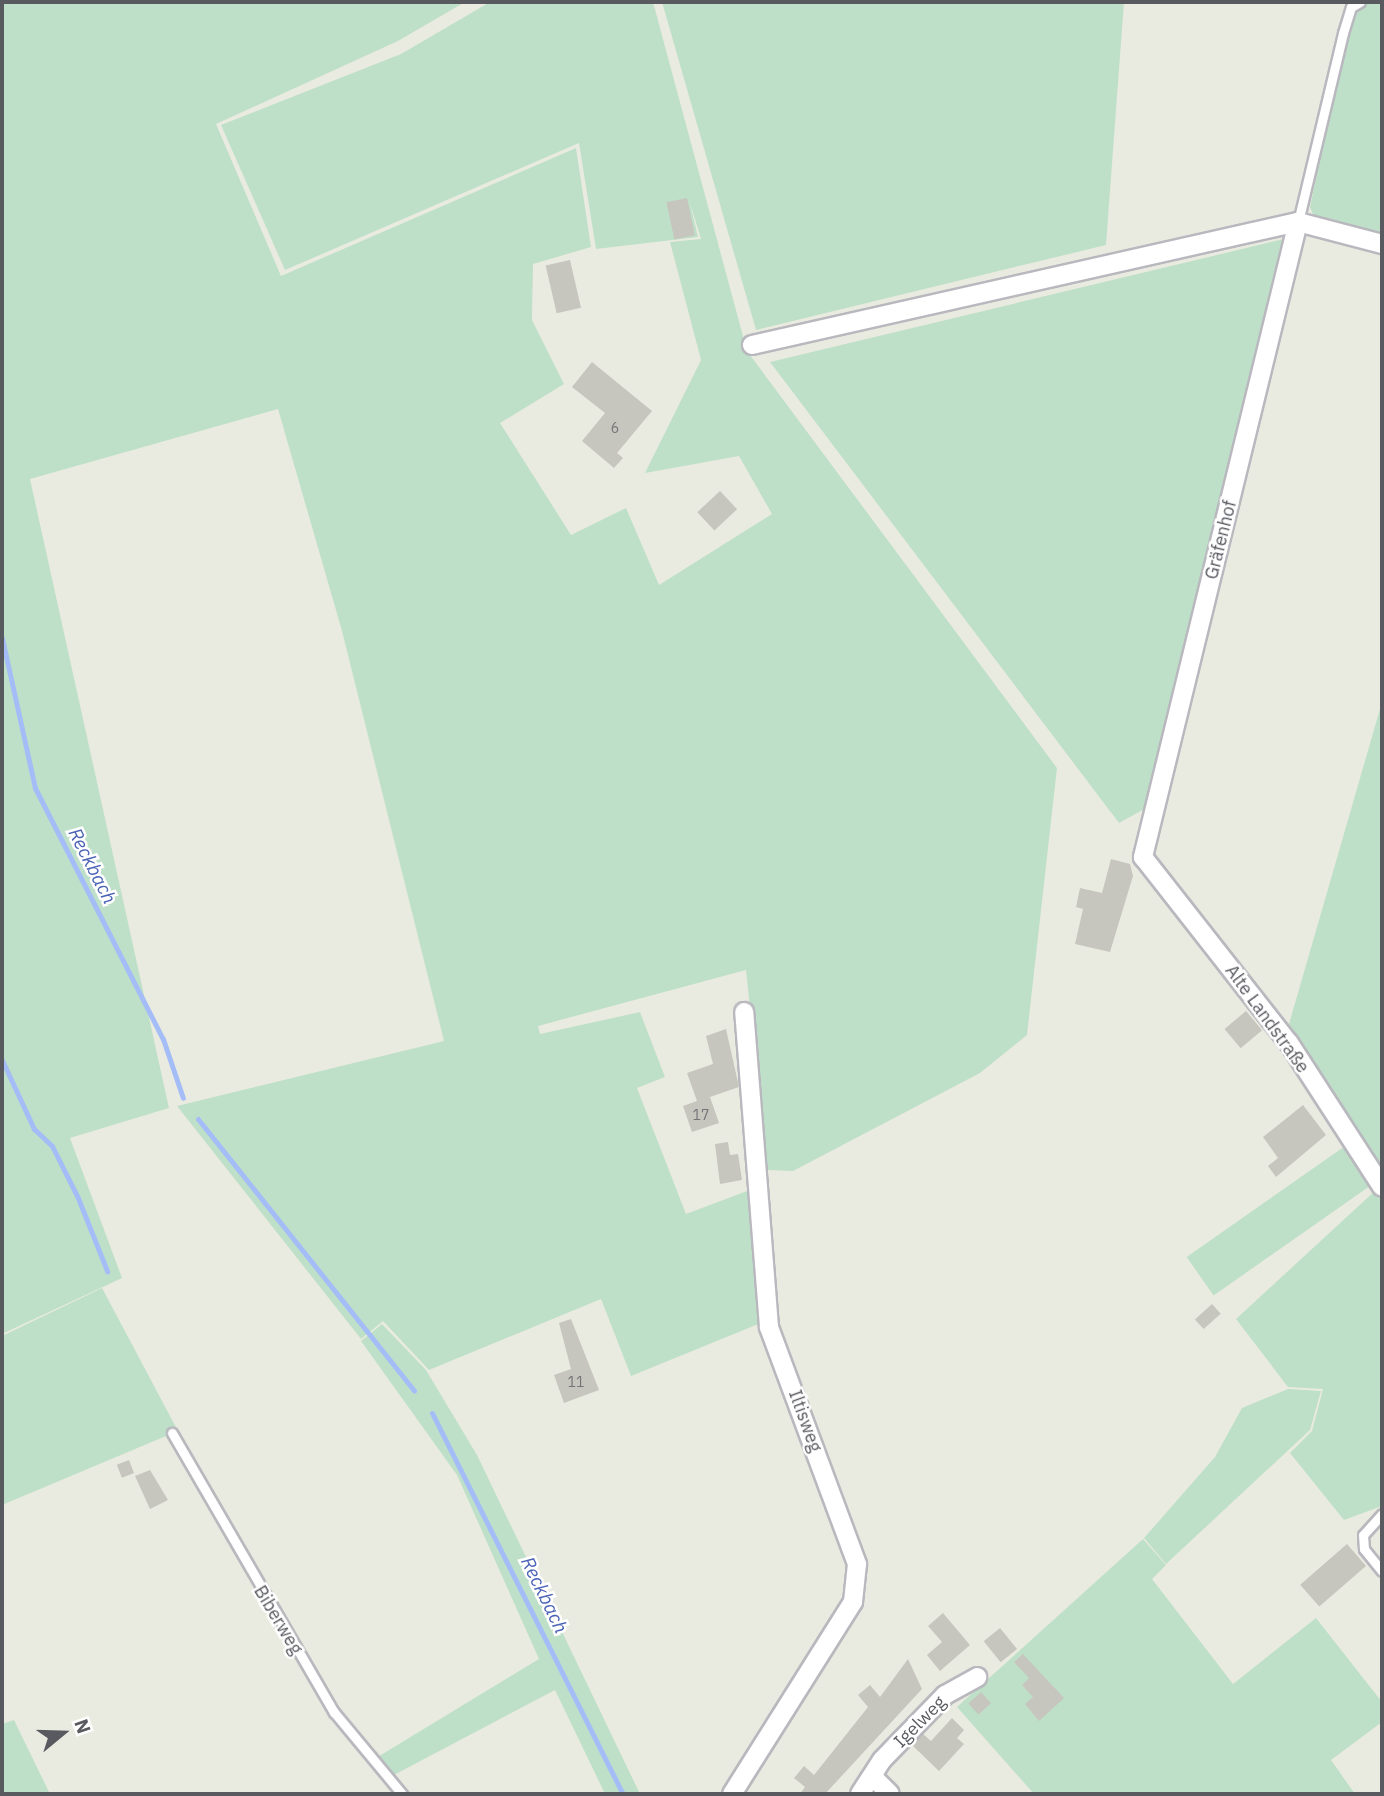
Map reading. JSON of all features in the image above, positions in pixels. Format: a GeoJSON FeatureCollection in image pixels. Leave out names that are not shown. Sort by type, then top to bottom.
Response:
{"type":"FeatureCollection","features":[{"type":"Feature","properties":{"kind":"street"},"geometry":{"type":"LineString","coordinates":[[752,345],[1298,222],[1382,244]]}},
{"type":"Feature","properties":{"kind":"street","name":"Gräfenhof"},"geometry":{"type":"LineString","coordinates":[[1143,857],[1298,222]]}},
{"type":"Feature","properties":{"kind":"street","name":"Alte Landstraße"},"geometry":{"type":"LineString","coordinates":[[1143,857],[1289,1043],[1382,1187]]}},
{"type":"Feature","properties":{"kind":"street","name":"Iltisweg"},"geometry":{"type":"LineString","coordinates":[[732,1794],[853,1602],[858,1563],[769,1327],[744,1012]]}},
{"type":"Feature","properties":{"kind":"street","name":"Igelweg"},"geometry":{"type":"LineString","coordinates":[[860,1794],[872,1776],[945,1695],[977,1677]]}},
{"type":"Feature","properties":{"kind":"street"},"geometry":{"type":"LineString","coordinates":[[872,1776],[890,1794]]}},
{"type":"Feature","properties":{"kind":"lane","name":"Gräfenhof"},"geometry":{"type":"LineString","coordinates":[[1298,222],[1343,33],[1351,7],[1360,2]]}},
{"type":"Feature","properties":{"kind":"lane","name":"Biberweg"},"geometry":{"type":"LineString","coordinates":[[172,1433],[334,1712],[402,1794]]}},
{"type":"Feature","properties":{"kind":"lane"},"geometry":{"type":"LineString","coordinates":[[1382,1514],[1363,1535],[1364,1549],[1382,1571]]}},
{"type":"Feature","properties":{"kind":"green space"},"geometry":{"type":"Polygon","coordinates":[[[2,2],[465,2],[398,41],[216,124],[281,276],[576,148],[591,247],[533,264],[532,320],[564,384],[500,423],[571,535],[626,508],[659,585],[772,514],[739,456],[645,473],[701,360],[670,242],[701,239],[690,203],[698,237],[596,249],[579,143],[285,270],[221,125],[401,54],[490,2],[653,2],[747,351],[1057,768],[1027,1035],[980,1073],[793,1171],[767,1170],[746,970],[538,1026],[540,1034],[640,1012],[665,1077],[637,1088],[686,1214],[755,1188],[766,1321],[631,1376],[601,1299],[429,1370],[383,1321],[361,1339],[177,1106],[444,1041],[342,631],[278,409],[30,479],[169,1108],[70,1138],[122,1278],[2,1334],[2,2]]]}},
{"type":"Feature","properties":{"kind":"green space"},"geometry":{"type":"Polygon","coordinates":[[[662,2],[1124,2],[1106,245],[756,330],[662,2]]]}},
{"type":"Feature","properties":{"kind":"green space"},"geometry":{"type":"Polygon","coordinates":[[[1366,2],[1382,2],[1382,235],[1314,217],[1310,207],[1347,29],[1354,9],[1366,2]]]}},
{"type":"Feature","properties":{"kind":"green space"},"geometry":{"type":"Polygon","coordinates":[[[1288,238],[1148,807],[1119,823],[770,362],[1288,238]]]}},
{"type":"Feature","properties":{"kind":"green space"},"geometry":{"type":"Polygon","coordinates":[[[1382,702],[1382,1170],[1287,1031],[1382,702]]]}},
{"type":"Feature","properties":{"kind":"green space"},"geometry":{"type":"Polygon","coordinates":[[[1348,1144],[1375,1183],[1214,1295],[1187,1257],[1348,1144]]]}},
{"type":"Feature","properties":{"kind":"green space"},"geometry":{"type":"Polygon","coordinates":[[[1377,1189],[1382,1196],[1382,1506],[1344,1520],[1290,1453],[1312,1431],[1323,1389],[1288,1387],[1236,1319],[1377,1189]]]}},
{"type":"Feature","properties":{"kind":"green space"},"geometry":{"type":"Polygon","coordinates":[[[102,1288],[178,1431],[2,1505],[2,1336],[102,1288]]]}},
{"type":"Feature","properties":{"kind":"green space"},"geometry":{"type":"Polygon","coordinates":[[[382,1324],[426,1370],[477,1455],[640,1794],[605,1794],[555,1690],[392,1776],[376,1758],[539,1659],[457,1475],[361,1341],[382,1324]]]}},
{"type":"Feature","properties":{"kind":"green space"},"geometry":{"type":"Polygon","coordinates":[[[1288,1389],[1321,1391],[1310,1430],[1166,1564],[1144,1538],[1215,1457],[1242,1408],[1288,1389]]]}},
{"type":"Feature","properties":{"kind":"green space"},"geometry":{"type":"Polygon","coordinates":[[[1143,1539],[1166,1565],[1152,1579],[1233,1684],[1316,1618],[1382,1702],[1382,1722],[1331,1760],[1355,1794],[1034,1794],[957,1707],[1143,1539]]]}},
{"type":"Feature","properties":{"kind":"green space"},"geometry":{"type":"Polygon","coordinates":[[[14,1720],[50,1794],[2,1794],[2,1724],[14,1720]]]}},
{"type":"Feature","properties":{"kind":"building"},"geometry":{"type":"Polygon","coordinates":[[[687,198],[695,235],[674,240],[666,202],[687,198]]]}},
{"type":"Feature","properties":{"kind":"building"},"geometry":{"type":"Polygon","coordinates":[[[570,260],[581,308],[557,313],[546,266],[570,260]]]}},
{"type":"Feature","properties":{"kind":"building"},"geometry":{"type":"Polygon","coordinates":[[[592,362],[652,411],[617,453],[623,458],[614,468],[582,441],[605,413],[572,387],[592,362]]]}},
{"type":"Feature","properties":{"kind":"building"},"geometry":{"type":"Polygon","coordinates":[[[720,491],[737,509],[714,530],[697,512],[720,491]]]}},
{"type":"Feature","properties":{"kind":"building"},"geometry":{"type":"Polygon","coordinates":[[[1111,859],[1130,864],[1133,876],[1110,952],[1075,944],[1083,909],[1076,907],[1080,888],[1102,893],[1111,859]]]}},
{"type":"Feature","properties":{"kind":"building"},"geometry":{"type":"Polygon","coordinates":[[[1246,1011],[1262,1030],[1241,1048],[1225,1029],[1246,1011]]]}},
{"type":"Feature","properties":{"kind":"building"},"geometry":{"type":"Polygon","coordinates":[[[726,1029],[739,1087],[710,1097],[719,1123],[692,1132],[683,1106],[697,1101],[687,1073],[713,1064],[706,1036],[726,1029]]]}},
{"type":"Feature","properties":{"kind":"building"},"geometry":{"type":"Polygon","coordinates":[[[1303,1105],[1326,1135],[1276,1177],[1268,1166],[1278,1158],[1263,1137],[1303,1105]]]}},
{"type":"Feature","properties":{"kind":"building"},"geometry":{"type":"Polygon","coordinates":[[[728,1142],[730,1155],[738,1154],[742,1180],[720,1184],[715,1144],[728,1142]]]}},
{"type":"Feature","properties":{"kind":"building"},"geometry":{"type":"Polygon","coordinates":[[[1212,1304],[1221,1314],[1204,1329],[1195,1319],[1212,1304]]]}},
{"type":"Feature","properties":{"kind":"building"},"geometry":{"type":"Polygon","coordinates":[[[571,1319],[599,1390],[564,1403],[554,1375],[571,1369],[559,1323],[571,1319]]]}},
{"type":"Feature","properties":{"kind":"building"},"geometry":{"type":"Polygon","coordinates":[[[129,1460],[134,1473],[122,1478],[117,1465],[129,1460]]]}},
{"type":"Feature","properties":{"kind":"building"},"geometry":{"type":"Polygon","coordinates":[[[150,1470],[168,1500],[150,1509],[135,1476],[150,1470]]]}},
{"type":"Feature","properties":{"kind":"building"},"geometry":{"type":"Polygon","coordinates":[[[1347,1544],[1366,1566],[1319,1607],[1300,1585],[1347,1544]]]}},
{"type":"Feature","properties":{"kind":"building"},"geometry":{"type":"Polygon","coordinates":[[[943,1613],[970,1645],[940,1671],[927,1655],[942,1642],[928,1626],[943,1613]]]}},
{"type":"Feature","properties":{"kind":"building"},"geometry":{"type":"Polygon","coordinates":[[[1000,1628],[1017,1649],[1001,1662],[984,1641],[1000,1628]]]}},
{"type":"Feature","properties":{"kind":"building"},"geometry":{"type":"Polygon","coordinates":[[[1023,1654],[1064,1698],[1039,1721],[1025,1704],[1033,1697],[1022,1685],[1029,1678],[1014,1662],[1023,1654]]]}},
{"type":"Feature","properties":{"kind":"building"},"geometry":{"type":"Polygon","coordinates":[[[908,1659],[922,1689],[825,1794],[800,1794],[805,1787],[794,1778],[804,1766],[814,1775],[868,1707],[858,1695],[870,1685],[880,1697],[908,1659]]]}},
{"type":"Feature","properties":{"kind":"building"},"geometry":{"type":"Polygon","coordinates":[[[981,1692],[991,1703],[978,1715],[968,1703],[981,1692]]]}},
{"type":"Feature","properties":{"kind":"building"},"geometry":{"type":"Polygon","coordinates":[[[952,1718],[964,1730],[957,1738],[964,1744],[939,1771],[912,1745],[923,1734],[931,1741],[952,1718]]]}},
{"type":"Feature","properties":{"kind":"waterway","name":"Reckbach"},"geometry":{"type":"LineString","coordinates":[[2,638],[35,788],[163,1039],[183,1098]]}},
{"type":"Feature","properties":{"kind":"waterway"},"geometry":{"type":"LineString","coordinates":[[2,1060],[34,1129],[52,1146],[78,1198],[107,1271]]}},
{"type":"Feature","properties":{"kind":"waterway","name":"Reckbach"},"geometry":{"type":"LineString","coordinates":[[198,1119],[414,1391]]}},
{"type":"Feature","properties":{"kind":"waterway","name":"Reckbach"},"geometry":{"type":"LineString","coordinates":[[432,1413],[623,1794]]}}]}
